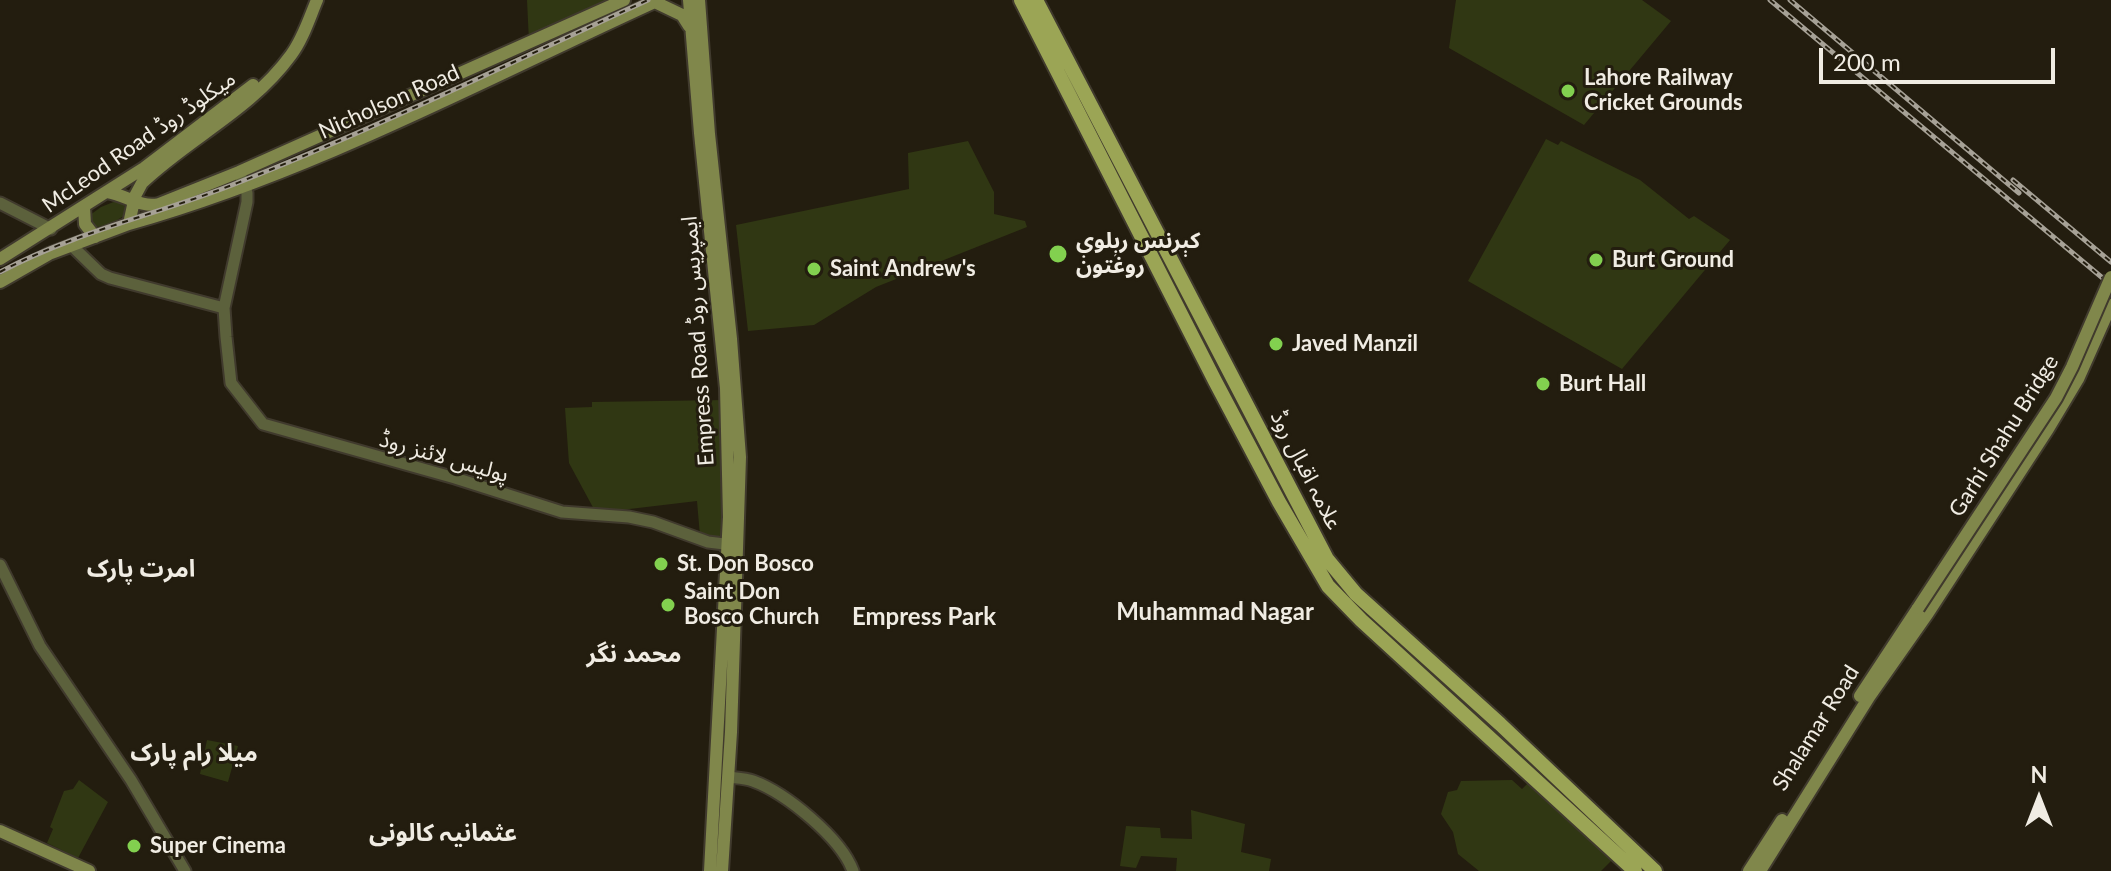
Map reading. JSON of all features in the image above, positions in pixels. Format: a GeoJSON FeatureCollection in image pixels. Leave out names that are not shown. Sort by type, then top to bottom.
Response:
{"type":"FeatureCollection","features":[{"type":"Feature","properties":{"kind":"main road","name":"McLeod Road میکلوڈ روڈ"},"geometry":{"type":"LineString","coordinates":[[0,259],[107,192],[246,92],[282,56],[309,0]]}},
{"type":"Feature","properties":{"kind":"main road","name":"McLeod Road میکلوڈ روڈ"},"geometry":{"type":"LineString","coordinates":[[0,282],[71,245],[129,224],[137,190],[148,177],[243,106],[274,75],[291,55],[306,29],[317,0]]}},
{"type":"Feature","properties":{"kind":"main road","name":"Nicholson Road"},"geometry":{"type":"LineString","coordinates":[[134,201],[145,205],[159,204],[239,172],[624,0]]}},
{"type":"Feature","properties":{"kind":"main road","name":"Empress Road ایمپریس روڈ"},"geometry":{"type":"LineString","coordinates":[[689,0],[726,388],[729,517],[733,545],[728,777],[722,871]]}},
{"type":"Feature","properties":{"kind":"main road","name":"Empress Road ایمپریس روڈ"},"geometry":{"type":"LineString","coordinates":[[699,0],[740,457],[710,871]]}},
{"type":"Feature","properties":{"kind":"main road"},"geometry":{"type":"LineString","coordinates":[[700,14],[709,0]]}},
{"type":"Feature","properties":{"kind":"main road","name":"علامہ اقبال روڈ"},"geometry":{"type":"LineString","coordinates":[[1021,0],[1221,393],[1328,586],[1361,620],[1614,842],[1655,871]]}},
{"type":"Feature","properties":{"kind":"main road","name":"علامہ اقبال روڈ"},"geometry":{"type":"LineString","coordinates":[[1036,0],[1327,559],[1356,594],[1500,724],[1614,842],[1635,871]]}},
{"type":"Feature","properties":{"kind":"main road"},"geometry":{"type":"LineString","coordinates":[[657,1],[682,15],[690,29]]}},
{"type":"Feature","properties":{"kind":"main road","name":"Nicholson Road"},"geometry":{"type":"LineString","coordinates":[[129,224],[244,185],[373,133],[657,1]]}},
{"type":"Feature","properties":{"kind":"main road"},"geometry":{"type":"LineString","coordinates":[[107,192],[134,201]]}},
{"type":"Feature","properties":{"kind":"main road"},"geometry":{"type":"LineString","coordinates":[[84,207],[85,224],[95,237]]}},
{"type":"Feature","properties":{"kind":"main road","name":"Garhi Shahu Bridge"},"geometry":{"type":"LineString","coordinates":[[1923,611],[2056,398],[2111,277]]}},
{"type":"Feature","properties":{"kind":"main road","name":"Garhi Shahu Bridge"},"geometry":{"type":"LineString","coordinates":[[1923,611],[1991,518],[2078,379],[2111,305]]}},
{"type":"Feature","properties":{"kind":"main road","name":"Shalamar Road"},"geometry":{"type":"LineString","coordinates":[[1749,871],[1894,641],[1923,611]]}},
{"type":"Feature","properties":{"kind":"main road","name":"Shalamar Road"},"geometry":{"type":"LineString","coordinates":[[1760,871],[1923,611]]}},
{"type":"Feature","properties":{"kind":"main road"},"geometry":{"type":"LineString","coordinates":[[0,831],[89,871]]}},
{"type":"Feature","properties":{"kind":"main road"},"geometry":{"type":"LineString","coordinates":[[0,838],[72,871]]}},
{"type":"Feature","properties":{"kind":"street"},"geometry":{"type":"LineString","coordinates":[[239,172],[244,185]]}},
{"type":"Feature","properties":{"kind":"street","name":"پولیس لائنز روڈ"},"geometry":{"type":"LineString","coordinates":[[244,185],[247,202],[224,308],[231,383],[263,424],[455,478],[562,512],[629,517],[653,522],[708,542],[733,545]]}},
{"type":"Feature","properties":{"kind":"street"},"geometry":{"type":"LineString","coordinates":[[0,203],[51,229]]}},
{"type":"Feature","properties":{"kind":"street"},"geometry":{"type":"LineString","coordinates":[[71,245],[101,274],[110,278],[224,308]]}},
{"type":"Feature","properties":{"kind":"street"},"geometry":{"type":"LineString","coordinates":[[0,565],[40,646],[131,780],[185,871]]}},
{"type":"Feature","properties":{"kind":"street"},"geometry":{"type":"LineString","coordinates":[[728,777],[756,782],[805,811],[821,827],[853,871]]}},
{"type":"Feature","properties":{"kind":"green space"},"geometry":{"type":"Polygon","coordinates":[[[527,0],[624,0],[529,42],[527,0]]]}},
{"type":"Feature","properties":{"kind":"green space","name":"Lahore Railway Cricket Grounds"},"geometry":{"type":"Polygon","coordinates":[[[1456,0],[1642,0],[1671,21],[1584,125],[1449,48],[1456,0]]]}},
{"type":"Feature","properties":{"kind":"green space","name":"Burt Ground"},"geometry":{"type":"Polygon","coordinates":[[[1546,139],[1558,145],[1561,141],[1640,180],[1689,219],[1694,216],[1730,240],[1622,369],[1468,281],[1546,139]]]}},
{"type":"Feature","properties":{"kind":"green space"},"geometry":{"type":"Polygon","coordinates":[[[968,141],[994,192],[994,214],[1025,221],[1027,227],[876,287],[814,325],[748,331],[736,225],[909,189],[908,153],[968,141]]]}},
{"type":"Feature","properties":{"kind":"green space"},"geometry":{"type":"Polygon","coordinates":[[[116,201],[124,204],[127,214],[109,225],[92,228],[86,218],[116,201]]]}},
{"type":"Feature","properties":{"kind":"green space"},"geometry":{"type":"Polygon","coordinates":[[[726,400],[738,547],[700,536],[697,501],[596,513],[569,463],[565,408],[592,407],[592,402],[726,400]]]}},
{"type":"Feature","properties":{"kind":"green space"},"geometry":{"type":"Polygon","coordinates":[[[207,740],[238,746],[228,782],[200,774],[207,740]]]}},
{"type":"Feature","properties":{"kind":"green space"},"geometry":{"type":"Polygon","coordinates":[[[79,780],[108,802],[78,858],[47,843],[64,791],[73,789],[79,780]]]}},
{"type":"Feature","properties":{"kind":"green space"},"geometry":{"type":"Polygon","coordinates":[[[1512,780],[1522,789],[1529,782],[1612,860],[1601,871],[1479,871],[1458,854],[1453,832],[1441,814],[1448,792],[1457,790],[1461,781],[1512,780]]]}},
{"type":"Feature","properties":{"kind":"green space"},"geometry":{"type":"Polygon","coordinates":[[[1191,810],[1245,824],[1241,852],[1271,859],[1269,871],[1176,871],[1177,858],[1141,856],[1136,868],[1120,866],[1126,826],[1160,828],[1161,838],[1192,839],[1191,810]]]}},
{"type":"Feature","properties":{"kind":"railway"},"geometry":{"type":"LineString","coordinates":[[0,272],[56,246],[203,196],[285,164],[648,0]]}},
{"type":"Feature","properties":{"kind":"railway"},"geometry":{"type":"LineString","coordinates":[[1770,0],[2111,285]]}},
{"type":"Feature","properties":{"kind":"railway"},"geometry":{"type":"LineString","coordinates":[[1790,0],[2019,193]]}},
{"type":"Feature","properties":{"kind":"railway"},"geometry":{"type":"LineString","coordinates":[[2013,180],[2111,262]]}},
{"type":"Feature","properties":{"kind":"place","name":"Lahore Railway Cricket Grounds"},"geometry":{"type":"Point","coordinates":[1568,91]}},
{"type":"Feature","properties":{"kind":"place","name":"کېرنس رېلوې روغتون"},"geometry":{"type":"Point","coordinates":[1058,254]}},
{"type":"Feature","properties":{"kind":"place","name":"Burt Ground"},"geometry":{"type":"Point","coordinates":[1596,260]}},
{"type":"Feature","properties":{"kind":"place","name":"Saint Andrew's"},"geometry":{"type":"Point","coordinates":[814,269]}},
{"type":"Feature","properties":{"kind":"place","name":"Javed Manzil"},"geometry":{"type":"Point","coordinates":[1276,344]}},
{"type":"Feature","properties":{"kind":"place","name":"Burt Hall"},"geometry":{"type":"Point","coordinates":[1543,384]}},
{"type":"Feature","properties":{"kind":"place","name":"St. Don Bosco"},"geometry":{"type":"Point","coordinates":[661,564]}},
{"type":"Feature","properties":{"kind":"place","name":"Saint Don Bosco Church"},"geometry":{"type":"Point","coordinates":[668,605]}},
{"type":"Feature","properties":{"kind":"place","name":"Super Cinema"},"geometry":{"type":"Point","coordinates":[134,846]}},
{"type":"Feature","properties":{"kind":"district","name":"امرت پارک"},"geometry":{"type":"Point","coordinates":[141,569]}},
{"type":"Feature","properties":{"kind":"district","name":"Muhammad Nagar"},"geometry":{"type":"Point","coordinates":[1215,612]}},
{"type":"Feature","properties":{"kind":"district","name":"Empress Park"},"geometry":{"type":"Point","coordinates":[924,617]}},
{"type":"Feature","properties":{"kind":"district","name":"محمد نگر"},"geometry":{"type":"Point","coordinates":[634,654]}},
{"type":"Feature","properties":{"kind":"district","name":"میلا رام پارک"},"geometry":{"type":"Point","coordinates":[194,753]}},
{"type":"Feature","properties":{"kind":"district","name":"عثمانیہ کالونی"},"geometry":{"type":"Point","coordinates":[443,833]}}]}
